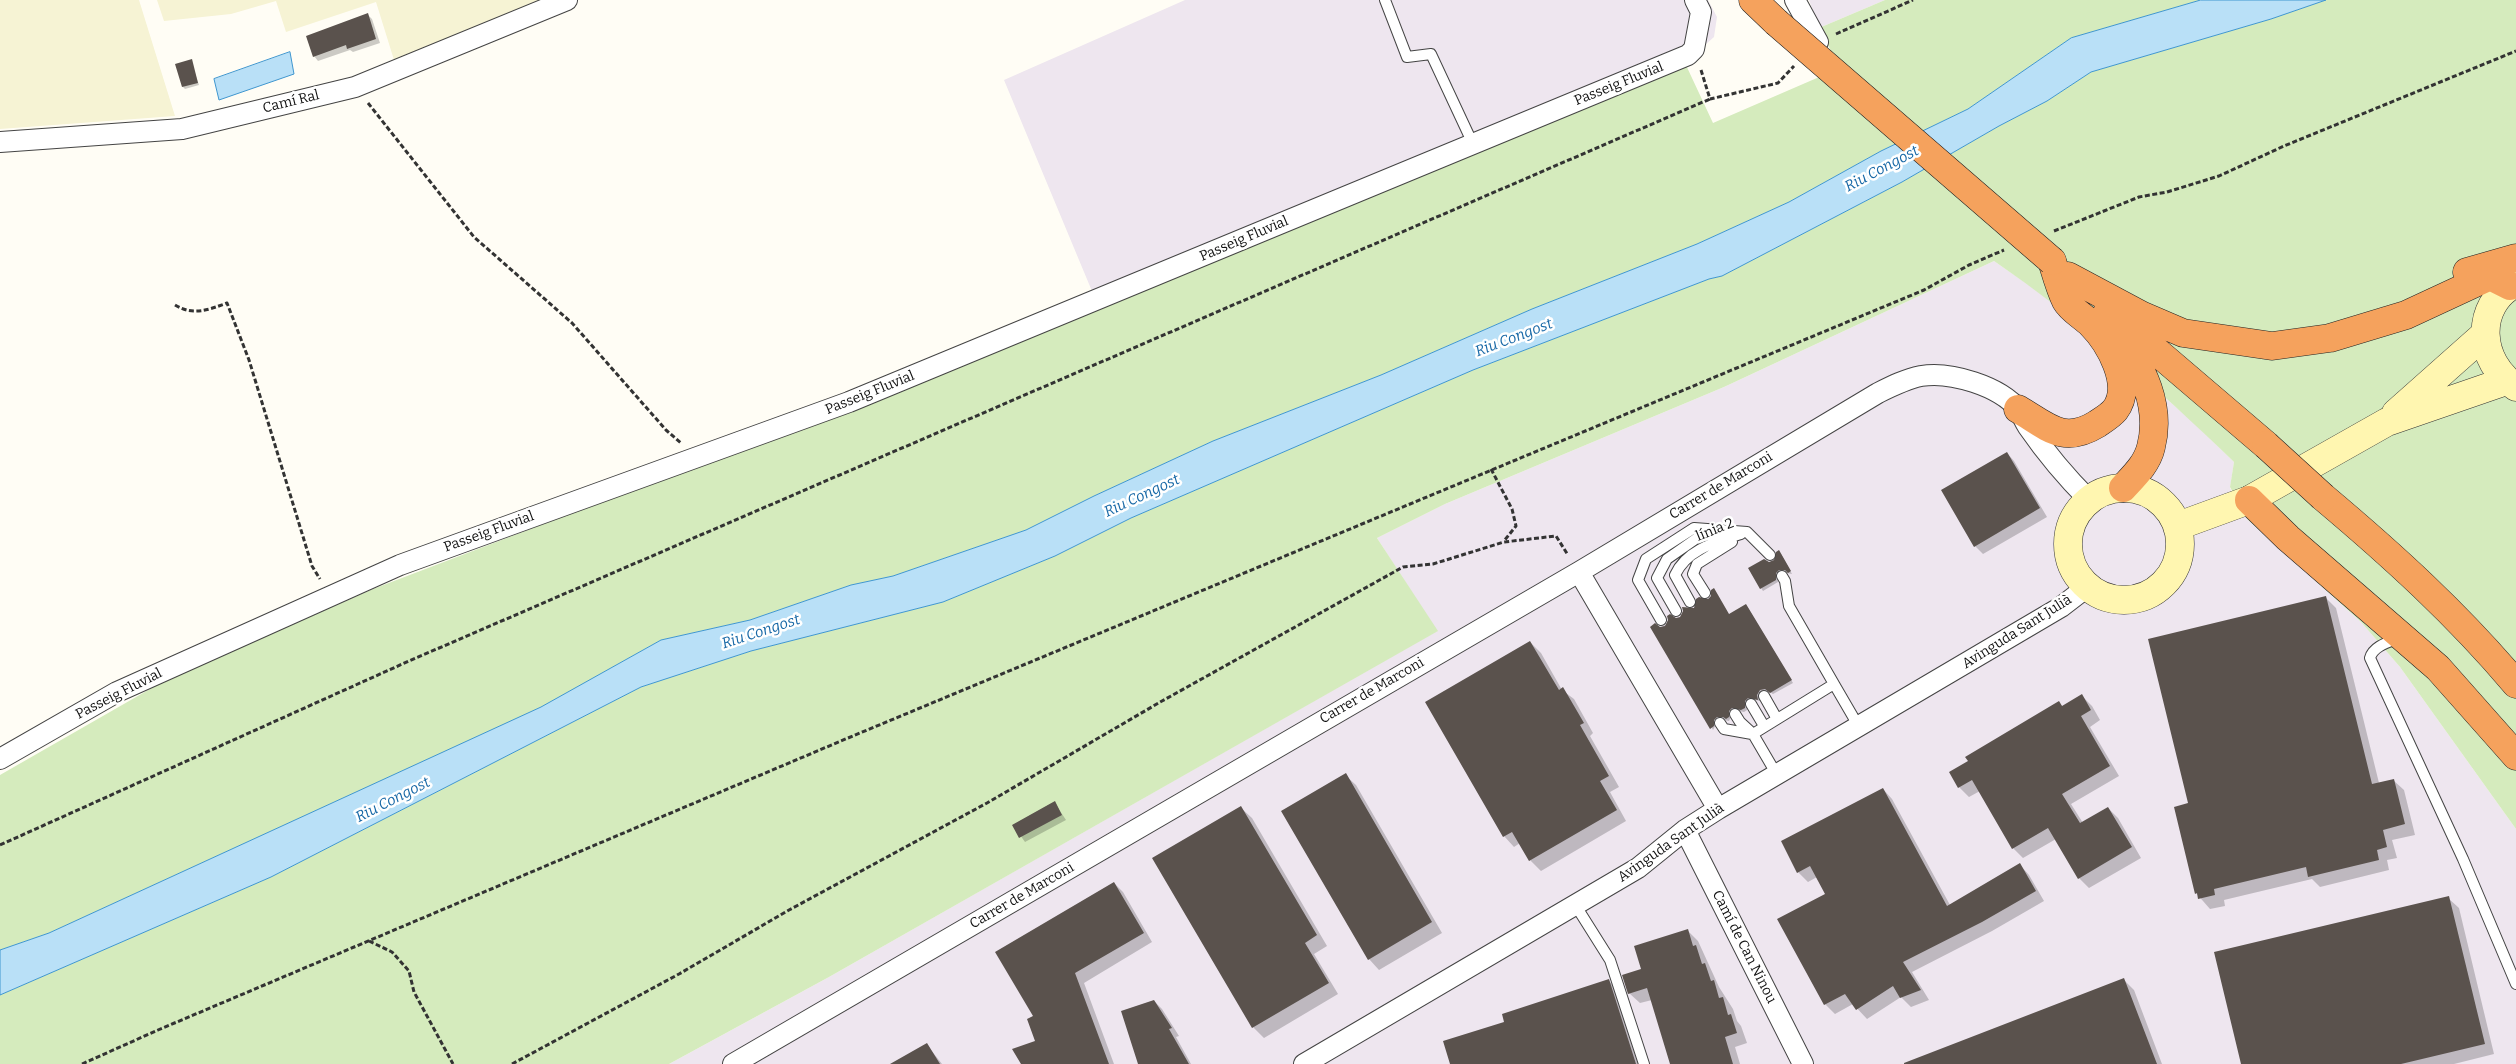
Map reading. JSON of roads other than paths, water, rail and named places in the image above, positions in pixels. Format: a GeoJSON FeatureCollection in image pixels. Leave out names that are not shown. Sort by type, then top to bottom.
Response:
{"type":"FeatureCollection","features":[{"type":"Feature","properties":{"kind":"highway"},"geometry":{"type":"LineString","coordinates":[[1753,0],[2060,269],[2400,562],[2487,649],[2516,684]]}},
{"type":"Feature","properties":{"kind":"highway"},"geometry":{"type":"LineString","coordinates":[[2384,320],[2400,306],[2447,281],[2482,266],[2516,258]]}},
{"type":"Feature","properties":{"kind":"highway"},"geometry":{"type":"LineString","coordinates":[[2060,269],[2141,316],[2183,333],[2232,342],[2272,346],[2330,338],[2384,320],[2406,316],[2490,276],[2513,284]]}},
{"type":"Feature","properties":{"kind":"highway"},"geometry":{"type":"LineString","coordinates":[[2018,409],[2047,429],[2060,434],[2086,430],[2116,409],[2121,380],[2119,367],[2093,326],[2067,302],[2060,269]]}},
{"type":"Feature","properties":{"kind":"highway"},"geometry":{"type":"LineString","coordinates":[[2093,326],[2117,338],[2130,352],[2149,391],[2153,413],[2151,446],[2146,460],[2123,488]]}},
{"type":"Feature","properties":{"kind":"highway"},"geometry":{"type":"LineString","coordinates":[[2249,500],[2288,538],[2438,668],[2516,756]]}},
{"type":"Feature","properties":{"kind":"street","name":"Camí Ral"},"geometry":{"type":"LineString","coordinates":[[0,142],[182,129],[355,87],[567,0]]}},
{"type":"Feature","properties":{"kind":"street","name":"Passeig Fluvial"},"geometry":{"type":"LineString","coordinates":[[0,759],[117,692],[400,565],[849,402],[1688,56],[1694,49],[1701,12],[1695,0]]}},
{"type":"Feature","properties":{"kind":"street"},"geometry":{"type":"LineString","coordinates":[[1795,0],[1818,42]]}},
{"type":"Feature","properties":{"kind":"street"},"geometry":{"type":"LineString","coordinates":[[2178,526],[2249,500],[2387,422],[2511,384],[2491,360],[2485,334],[2488,316],[2492,307],[2497,299],[2513,284]]}},
{"type":"Feature","properties":{"kind":"street"},"geometry":{"type":"LineString","coordinates":[[2387,422],[2485,334]]}},
{"type":"Feature","properties":{"kind":"street","name":"Carrer de Marconi"},"geometry":{"type":"LineString","coordinates":[[733,1064],[1579,572],[1870,398],[1900,382],[1922,376],[1963,379],[1984,386],[2018,409]]}},
{"type":"Feature","properties":{"kind":"street"},"geometry":{"type":"LineString","coordinates":[[2018,409],[2027,426],[2064,475],[2089,500]]}},
{"type":"Feature","properties":{"kind":"street"},"geometry":{"type":"LineString","coordinates":[[2123,488],[2144,492],[2162,502],[2178,526],[2181,542],[2179,558],[2173,573],[2156,591],[2133,600],[2117,600],[2101,596],[2087,587],[2071,564],[2068,535],[2076,516],[2089,500],[2111,489],[2123,488]]}},
{"type":"Feature","properties":{"kind":"street"},"geometry":{"type":"LineString","coordinates":[[1579,572],[1718,809]]}},
{"type":"Feature","properties":{"kind":"street","name":"Avinguda Sant Julià"},"geometry":{"type":"LineString","coordinates":[[1304,1064],[1576,906],[1638,868],[1685,830],[1718,809],[2061,607],[2087,587]]}},
{"type":"Feature","properties":{"kind":"street","name":"Camí de Can Ninou"},"geometry":{"type":"LineString","coordinates":[[1685,830],[1803,1064]]}},
{"type":"Feature","properties":{"kind":"lane"},"geometry":{"type":"LineString","coordinates":[[1385,0],[1407,57],[1431,54],[1473,144]]}},
{"type":"Feature","properties":{"kind":"lane"},"geometry":{"type":"LineString","coordinates":[[1661,620],[1638,580],[1646,559],[1694,528],[1747,532],[1770,555]]}},
{"type":"Feature","properties":{"kind":"lane"},"geometry":{"type":"LineString","coordinates":[[1705,594],[1694,574],[1697,564],[1747,532]]}},
{"type":"Feature","properties":{"kind":"lane"},"geometry":{"type":"LineString","coordinates":[[1676,611],[1657,578],[1667,559],[1700,536],[1747,532]]}},
{"type":"Feature","properties":{"kind":"lane","name":"línia 2"},"geometry":{"type":"LineString","coordinates":[[1690,602],[1675,575],[1681,562],[1706,546],[1747,532]]}},
{"type":"Feature","properties":{"kind":"lane"},"geometry":{"type":"LineString","coordinates":[[1782,576],[1785,581],[1788,606],[1859,727]]}},
{"type":"Feature","properties":{"kind":"lane"},"geometry":{"type":"LineString","coordinates":[[2402,637],[2377,648],[2371,653],[2370,658],[2463,859],[2516,984]]}},
{"type":"Feature","properties":{"kind":"lane"},"geometry":{"type":"LineString","coordinates":[[1720,723],[1724,729],[1753,734],[1834,684]]}},
{"type":"Feature","properties":{"kind":"lane"},"geometry":{"type":"LineString","coordinates":[[1764,696],[1777,719]]}},
{"type":"Feature","properties":{"kind":"lane"},"geometry":{"type":"LineString","coordinates":[[1751,704],[1764,726]]}},
{"type":"Feature","properties":{"kind":"lane"},"geometry":{"type":"LineString","coordinates":[[1735,714],[1740,722],[1753,734],[1777,775]]}},
{"type":"Feature","properties":{"kind":"lane"},"geometry":{"type":"LineString","coordinates":[[1576,906],[1610,960],[1644,1064]]}},
{"type":"Feature","properties":{"kind":"water","name":"Riu Congost"},"geometry":{"type":"Polygon","coordinates":[[[2201,0],[2326,0],[2271,19],[2091,72],[2047,101],[1999,126],[1902,182],[1722,276],[1709,279],[1473,370],[1131,518],[1055,556],[943,602],[751,651],[641,687],[271,877],[0,995],[0,950],[49,933],[541,707],[661,640],[750,620],[851,585],[893,576],[1026,530],[1213,441],[1381,375],[1532,309],[1697,244],[1789,202],[1881,151],[1968,109],[2071,38],[2201,0]]]}},
{"type":"Feature","properties":{"kind":"water"},"geometry":{"type":"Polygon","coordinates":[[[290,52],[294,74],[219,100],[214,79],[290,52]]]}}]}
